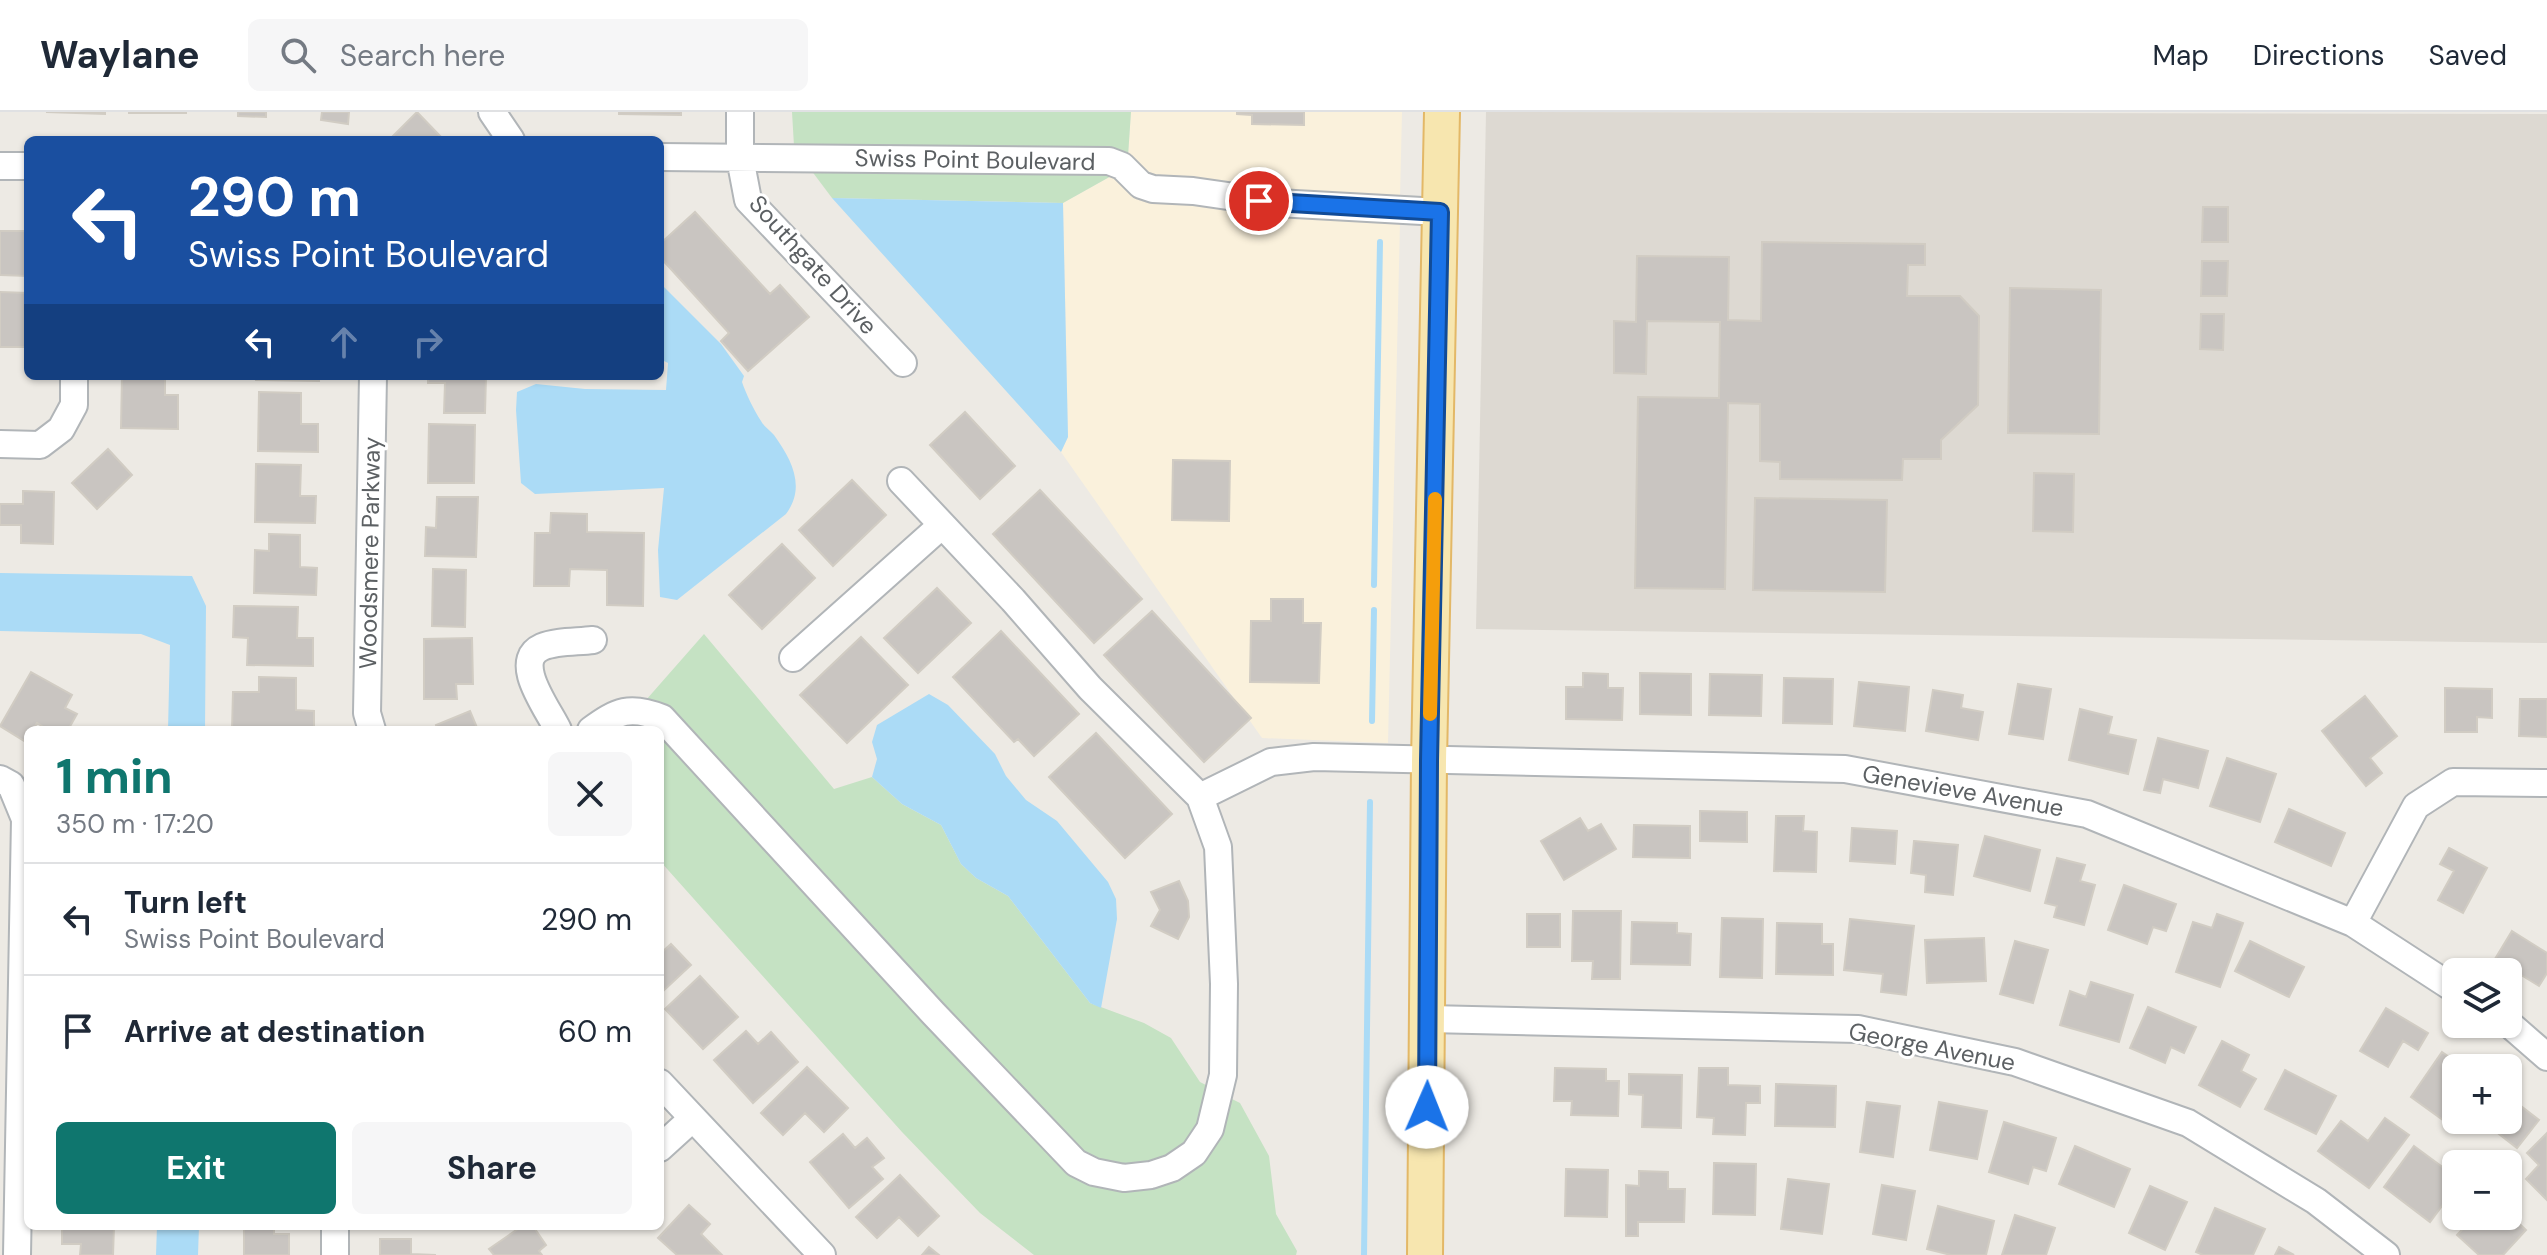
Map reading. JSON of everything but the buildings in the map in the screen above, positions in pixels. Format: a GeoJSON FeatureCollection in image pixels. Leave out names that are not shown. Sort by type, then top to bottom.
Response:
{"type":"FeatureCollection","features":[{"type":"Feature","properties":{"kind":"main road"},"geometry":{"type":"LineString","coordinates":[[1425,1255],[1429,761],[1442,112]]}},
{"type":"Feature","properties":{"kind":"street"},"geometry":{"type":"LineString","coordinates":[[492,112],[508,136]]}},
{"type":"Feature","properties":{"kind":"street","name":"Southgate Drive"},"geometry":{"type":"LineString","coordinates":[[740,112],[740,158],[748,200],[903,363]]}},
{"type":"Feature","properties":{"kind":"street","name":"Swiss Point Boulevard"},"geometry":{"type":"LineString","coordinates":[[664,157],[1109,161],[1122,166],[1141,185],[1153,189],[1193,191],[1277,203],[1440,212]]}},
{"type":"Feature","properties":{"kind":"street"},"geometry":{"type":"LineString","coordinates":[[0,166],[24,166]]}},
{"type":"Feature","properties":{"kind":"street"},"geometry":{"type":"LineString","coordinates":[[0,444],[40,445],[61,429],[74,405],[74,380]]}},
{"type":"Feature","properties":{"kind":"street","name":"Woodsmere Parkway"},"geometry":{"type":"LineString","coordinates":[[371,726],[367,713],[373,380]]}},
{"type":"Feature","properties":{"kind":"street"},"geometry":{"type":"LineString","coordinates":[[596,726],[615,712],[635,710],[662,718],[933,1013],[1076,1163],[1094,1172],[1124,1178],[1151,1175],[1172,1168],[1194,1153],[1210,1129],[1223,1075],[1224,984],[1218,847],[1200,797],[1090,688],[1013,600],[901,481]]}},
{"type":"Feature","properties":{"kind":"street"},"geometry":{"type":"LineString","coordinates":[[793,658],[942,525]]}},
{"type":"Feature","properties":{"kind":"street"},"geometry":{"type":"LineString","coordinates":[[556,726],[535,689],[529,663],[534,652],[545,646],[593,640]]}},
{"type":"Feature","properties":{"kind":"street","name":"Genevieve Avenue"},"geometry":{"type":"LineString","coordinates":[[1200,797],[1271,762],[1314,757],[1845,769],[2087,814],[2353,923],[2442,981]]}},
{"type":"Feature","properties":{"kind":"street"},"geometry":{"type":"LineString","coordinates":[[0,779],[11,785],[24,817]]}},
{"type":"Feature","properties":{"kind":"street"},"geometry":{"type":"LineString","coordinates":[[2353,923],[2416,806],[2453,782],[2547,783]]}},
{"type":"Feature","properties":{"kind":"street"},"geometry":{"type":"LineString","coordinates":[[17,1255],[24,874]]}},
{"type":"Feature","properties":{"kind":"street","name":"George Avenue"},"geometry":{"type":"LineString","coordinates":[[1429,1019],[1858,1029],[2015,1062],[2188,1123],[2316,1201],[2386,1255]]}},
{"type":"Feature","properties":{"kind":"street"},"geometry":{"type":"LineString","coordinates":[[2522,1035],[2547,1057]]}},
{"type":"Feature","properties":{"kind":"street"},"geometry":{"type":"LineString","coordinates":[[664,1087],[822,1255]]}},
{"type":"Feature","properties":{"kind":"street"},"geometry":{"type":"LineString","coordinates":[[664,1144],[693,1118]]}},
{"type":"Feature","properties":{"kind":"street"},"geometry":{"type":"LineString","coordinates":[[335,1230],[335,1255]]}},
{"type":"Feature","properties":{"kind":"shaded area"},"geometry":{"type":"Polygon","coordinates":[[[1131,112],[1402,112],[1400,198],[1278,191],[1156,177],[1147,174],[1128,156],[1131,112]]]}},
{"type":"Feature","properties":{"kind":"shaded area"},"geometry":{"type":"Polygon","coordinates":[[[1486,112],[2547,114],[2547,643],[1476,629],[1486,112]]]}},
{"type":"Feature","properties":{"kind":"shaded area"},"geometry":{"type":"Polygon","coordinates":[[[1113,175],[1192,203],[1400,222],[1388,743],[1262,738],[1061,452],[1068,437],[1063,203],[1113,175]]]}},
{"type":"Feature","properties":{"kind":"green space"},"geometry":{"type":"Polygon","coordinates":[[[792,112],[1131,112],[1128,156],[794,146],[792,112]]]}},
{"type":"Feature","properties":{"kind":"green space"},"geometry":{"type":"Polygon","coordinates":[[[811,170],[1113,175],[1063,203],[832,198],[811,170]]]}},
{"type":"Feature","properties":{"kind":"green space"},"geometry":{"type":"Polygon","coordinates":[[[704,634],[834,789],[872,777],[902,804],[941,825],[961,864],[976,878],[1008,896],[1090,1003],[1144,1023],[1171,1038],[1200,1082],[1210,1087],[1205,1110],[1191,1139],[1165,1158],[1149,1163],[1115,1163],[1082,1153],[646,700],[704,634]]]}},
{"type":"Feature","properties":{"kind":"green space"},"geometry":{"type":"Polygon","coordinates":[[[664,736],[1069,1172],[1152,1188],[1230,1098],[1240,1103],[1269,1156],[1276,1214],[1297,1251],[1296,1255],[1034,1255],[980,1213],[902,1132],[664,865],[664,736]]]}},
{"type":"Feature","properties":{"kind":"water"},"geometry":{"type":"Polygon","coordinates":[[[832,198],[1063,203],[1068,437],[1061,452],[832,198]]]}},
{"type":"Feature","properties":{"kind":"water"},"geometry":{"type":"Polygon","coordinates":[[[664,287],[721,344],[744,376],[742,382],[750,402],[786,454],[796,484],[792,504],[786,514],[677,600],[660,597],[658,550],[664,488],[535,494],[521,483],[516,410],[517,392],[536,384],[585,389],[666,390],[668,363],[664,361],[664,287]]]}},
{"type":"Feature","properties":{"kind":"water"},"geometry":{"type":"Polygon","coordinates":[[[0,573],[192,576],[206,606],[205,726],[168,726],[170,645],[141,634],[0,631],[0,573]]]}},
{"type":"Feature","properties":{"kind":"water"},"geometry":{"type":"Polygon","coordinates":[[[929,694],[948,705],[995,754],[1006,776],[1026,800],[1057,821],[1108,882],[1116,899],[1117,919],[1101,1008],[1090,1003],[1008,896],[976,878],[961,864],[941,825],[902,804],[872,777],[877,759],[872,742],[877,725],[929,694]]]}},
{"type":"Feature","properties":{"kind":"water"},"geometry":{"type":"Polygon","coordinates":[[[157,1230],[199,1230],[198,1255],[156,1255],[157,1230]]]}},
{"type":"Feature","properties":{"kind":"waterway"},"geometry":{"type":"LineString","coordinates":[[1374,585],[1380,242]]}},
{"type":"Feature","properties":{"kind":"waterway"},"geometry":{"type":"LineString","coordinates":[[1372,721],[1374,610]]}},
{"type":"Feature","properties":{"kind":"waterway"},"geometry":{"type":"LineString","coordinates":[[1364,1255],[1370,802]]}},
{"type":"Feature","properties":{"kind":"slow traffic"},"geometry":{"type":"LineString","coordinates":[[1430,714],[1435,499]]}},
{"type":"Feature","properties":{"kind":"route"},"geometry":{"type":"LineString","coordinates":[[1259,201],[1440,212],[1429,761],[1427,1107]]}}]}
